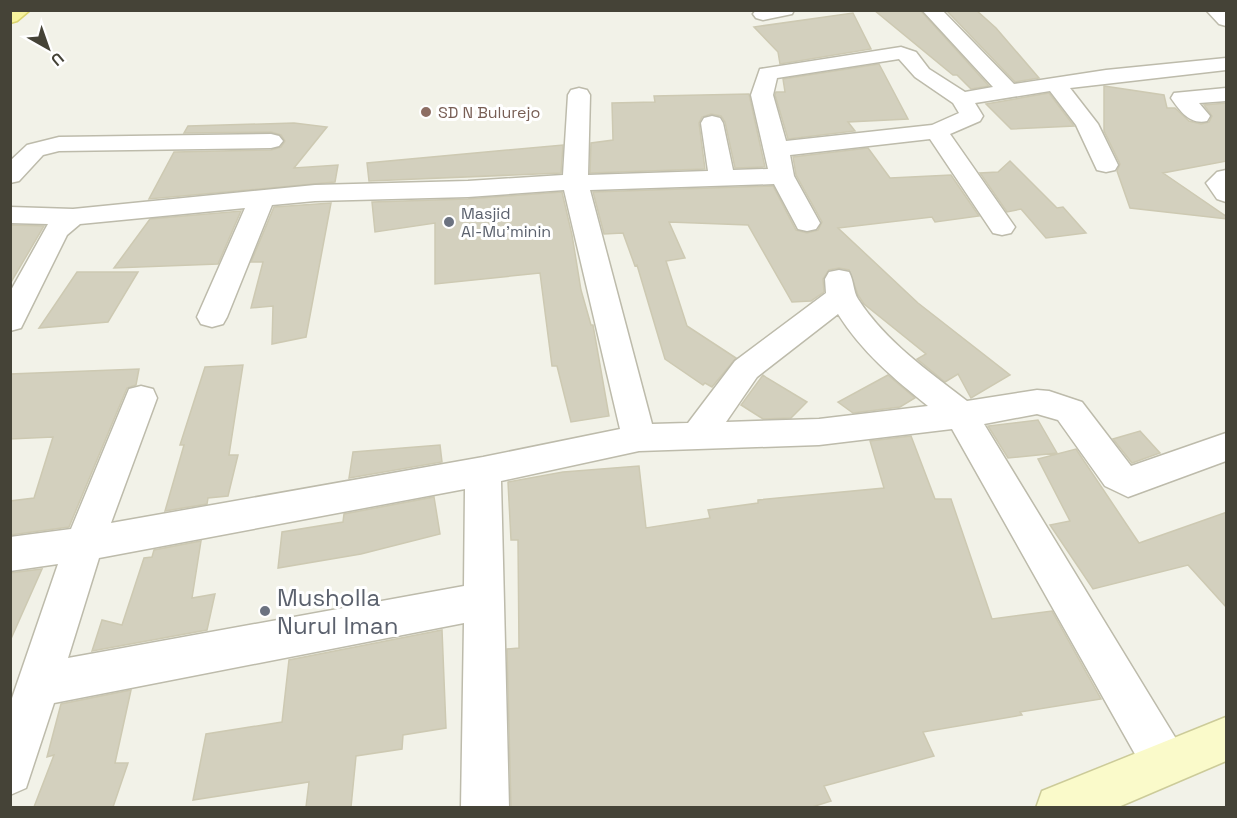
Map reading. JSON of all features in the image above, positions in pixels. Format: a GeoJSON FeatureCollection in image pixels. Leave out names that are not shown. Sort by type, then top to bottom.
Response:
{"type":"FeatureCollection","features":[{"type":"Feature","properties":{"kind":"main road"},"geometry":{"type":"LineString","coordinates":[[10,17],[21,10]]}},
{"type":"Feature","properties":{"kind":"main road"},"geometry":{"type":"LineString","coordinates":[[1059,807],[1165,763],[1224,744]]}},
{"type":"Feature","properties":{"kind":"street"},"geometry":{"type":"LineString","coordinates":[[763,14],[785,10]]}},
{"type":"Feature","properties":{"kind":"street"},"geometry":{"type":"LineString","coordinates":[[931,10],[1009,92]]}},
{"type":"Feature","properties":{"kind":"street"},"geometry":{"type":"LineString","coordinates":[[1215,10],[1227,20]]}},
{"type":"Feature","properties":{"kind":"street"},"geometry":{"type":"LineString","coordinates":[[777,149],[936,131],[972,116],[961,99],[922,73],[909,56],[901,53],[767,73],[762,95],[782,176],[807,223]]}},
{"type":"Feature","properties":{"kind":"street"},"geometry":{"type":"LineString","coordinates":[[961,99],[1106,76],[1227,64]]}},
{"type":"Feature","properties":{"kind":"street"},"geometry":{"type":"LineString","coordinates":[[1055,84],[1087,124],[1106,165]]}},
{"type":"Feature","properties":{"kind":"street"},"geometry":{"type":"LineString","coordinates":[[1199,116],[1182,98],[1227,94]]}},
{"type":"Feature","properties":{"kind":"street"},"geometry":{"type":"LineString","coordinates":[[579,95],[575,182],[639,438]]}},
{"type":"Feature","properties":{"kind":"street"},"geometry":{"type":"LineString","coordinates":[[712,123],[722,178]]}},
{"type":"Feature","properties":{"kind":"street"},"geometry":{"type":"LineString","coordinates":[[936,131],[1002,227]]}},
{"type":"Feature","properties":{"kind":"street"},"geometry":{"type":"LineString","coordinates":[[10,176],[35,150],[49,145],[271,141]]}},
{"type":"Feature","properties":{"kind":"street"},"geometry":{"type":"LineString","coordinates":[[10,215],[16,217],[73,217],[315,194],[468,189],[575,182],[782,176]]}},
{"type":"Feature","properties":{"kind":"street"},"geometry":{"type":"LineString","coordinates":[[1227,177],[1221,178],[1218,183],[1227,194]]}},
{"type":"Feature","properties":{"kind":"street"},"geometry":{"type":"LineString","coordinates":[[212,317],[262,199]]}},
{"type":"Feature","properties":{"kind":"street"},"geometry":{"type":"LineString","coordinates":[[10,321],[56,231],[73,217]]}},
{"type":"Feature","properties":{"kind":"street"},"geometry":{"type":"LineString","coordinates":[[697,436],[746,369],[840,287],[865,332],[889,357],[961,415],[1165,763]]}},
{"type":"Feature","properties":{"kind":"street"},"geometry":{"type":"LineString","coordinates":[[10,772],[84,544],[141,398]]}},
{"type":"Feature","properties":{"kind":"street"},"geometry":{"type":"LineString","coordinates":[[10,554],[84,544],[483,471],[639,438],[819,432],[961,415],[1037,402],[1063,407],[1070,411],[1118,476],[1128,482],[1227,447]]}},
{"type":"Feature","properties":{"kind":"street"},"geometry":{"type":"LineString","coordinates":[[483,471],[484,807]]}},
{"type":"Feature","properties":{"kind":"street"},"geometry":{"type":"LineString","coordinates":[[38,685],[484,601]]}},
{"type":"Feature","properties":{"kind":"building"},"geometry":{"type":"Polygon","coordinates":[[[874,10],[920,10],[989,86],[971,89],[957,75],[953,75],[874,10]]]}},
{"type":"Feature","properties":{"kind":"building"},"geometry":{"type":"Polygon","coordinates":[[[946,10],[976,10],[996,28],[1039,78],[1015,82],[946,10]]]}},
{"type":"Feature","properties":{"kind":"building"},"geometry":{"type":"Polygon","coordinates":[[[853,13],[871,49],[780,64],[778,52],[754,27],[853,13]]]}},
{"type":"Feature","properties":{"kind":"building"},"geometry":{"type":"Polygon","coordinates":[[[879,64],[908,119],[848,122],[855,131],[788,139],[775,95],[776,92],[785,92],[783,79],[879,64]]]}},
{"type":"Feature","properties":{"kind":"building"},"geometry":{"type":"Polygon","coordinates":[[[1104,86],[1164,95],[1167,108],[1175,108],[1189,121],[1201,124],[1209,122],[1212,116],[1204,105],[1227,103],[1227,161],[1163,173],[1227,219],[1130,208],[1117,171],[1120,164],[1104,131],[1104,86]]]}},
{"type":"Feature","properties":{"kind":"building"},"geometry":{"type":"Polygon","coordinates":[[[1049,93],[1074,126],[1011,129],[986,104],[1049,93]]]}},
{"type":"Feature","properties":{"kind":"building"},"geometry":{"type":"Polygon","coordinates":[[[749,94],[765,167],[735,168],[725,122],[721,116],[711,114],[702,117],[699,123],[705,169],[590,173],[591,143],[613,140],[612,103],[655,102],[654,96],[749,94]]]}},
{"type":"Feature","properties":{"kind":"building"},"geometry":{"type":"Polygon","coordinates":[[[294,123],[327,127],[294,168],[338,165],[335,182],[149,199],[174,152],[271,150],[281,147],[285,141],[281,135],[271,132],[184,133],[188,126],[294,123]]]}},
{"type":"Feature","properties":{"kind":"building"},"geometry":{"type":"Polygon","coordinates":[[[563,145],[561,173],[369,181],[367,163],[563,145]]]}},
{"type":"Feature","properties":{"kind":"building"},"geometry":{"type":"Polygon","coordinates":[[[868,148],[890,178],[951,175],[979,216],[935,222],[932,217],[838,228],[918,303],[1010,375],[971,398],[958,374],[945,382],[917,359],[926,354],[864,304],[858,295],[849,270],[839,268],[829,270],[823,279],[824,292],[811,301],[792,302],[748,225],[669,222],[685,258],[666,261],[687,326],[736,358],[712,387],[705,383],[703,385],[665,359],[637,265],[635,266],[623,233],[604,234],[593,192],[773,186],[796,230],[807,233],[818,230],[822,222],[796,175],[793,157],[868,148]]]}},
{"type":"Feature","properties":{"kind":"building"},"geometry":{"type":"Polygon","coordinates":[[[1010,161],[1057,208],[1063,207],[1086,233],[1046,238],[1021,209],[1007,212],[980,173],[998,172],[1010,161]]]}},
{"type":"Feature","properties":{"kind":"building"},"geometry":{"type":"Polygon","coordinates":[[[562,192],[581,290],[591,325],[593,325],[609,416],[571,422],[557,366],[552,366],[540,273],[435,284],[435,223],[375,232],[372,202],[468,199],[562,192]]]}},
{"type":"Feature","properties":{"kind":"building"},"geometry":{"type":"Polygon","coordinates":[[[331,203],[306,337],[272,344],[273,306],[251,308],[263,262],[251,262],[274,207],[331,203]]]}},
{"type":"Feature","properties":{"kind":"building"},"geometry":{"type":"Polygon","coordinates":[[[241,211],[218,264],[114,268],[150,219],[241,211]]]}},
{"type":"Feature","properties":{"kind":"building"},"geometry":{"type":"Polygon","coordinates":[[[10,225],[44,226],[10,284],[10,225]]]}},
{"type":"Feature","properties":{"kind":"building"},"geometry":{"type":"Polygon","coordinates":[[[77,272],[138,272],[108,322],[39,328],[77,272]]]}},
{"type":"Feature","properties":{"kind":"building"},"geometry":{"type":"Polygon","coordinates":[[[243,365],[229,455],[238,455],[228,496],[208,498],[207,504],[165,511],[184,445],[180,445],[205,367],[243,365]]]}},
{"type":"Feature","properties":{"kind":"building"},"geometry":{"type":"Polygon","coordinates":[[[139,369],[136,385],[127,388],[69,527],[10,535],[10,501],[34,498],[53,437],[10,439],[10,374],[139,369]]]}},
{"type":"Feature","properties":{"kind":"building"},"geometry":{"type":"Polygon","coordinates":[[[763,375],[807,402],[791,418],[763,419],[741,405],[763,375]]]}},
{"type":"Feature","properties":{"kind":"building"},"geometry":{"type":"Polygon","coordinates":[[[888,375],[915,398],[900,407],[853,413],[838,402],[888,375]]]}},
{"type":"Feature","properties":{"kind":"building"},"geometry":{"type":"Polygon","coordinates":[[[1038,420],[1057,453],[1008,458],[988,426],[1038,420]]]}},
{"type":"Feature","properties":{"kind":"building"},"geometry":{"type":"Polygon","coordinates":[[[1140,431],[1160,453],[1132,463],[1113,439],[1140,431]]]}},
{"type":"Feature","properties":{"kind":"building"},"geometry":{"type":"Polygon","coordinates":[[[911,436],[935,499],[951,499],[992,619],[1052,611],[1101,699],[1020,712],[1022,715],[923,732],[934,756],[824,786],[831,801],[812,807],[511,807],[507,649],[519,648],[518,540],[511,540],[508,482],[563,472],[639,466],[646,528],[710,518],[708,510],[758,503],[758,500],[884,488],[870,441],[911,436]]]}},
{"type":"Feature","properties":{"kind":"building"},"geometry":{"type":"Polygon","coordinates":[[[440,445],[442,462],[349,478],[353,452],[440,445]]]}},
{"type":"Feature","properties":{"kind":"building"},"geometry":{"type":"Polygon","coordinates":[[[1076,449],[1139,543],[1227,512],[1227,608],[1188,565],[1093,589],[1050,525],[1070,521],[1038,459],[1076,449]]]}},
{"type":"Feature","properties":{"kind":"building"},"geometry":{"type":"Polygon","coordinates":[[[434,497],[440,534],[361,554],[278,568],[282,532],[343,522],[344,514],[434,497]]]}},
{"type":"Feature","properties":{"kind":"building"},"geometry":{"type":"Polygon","coordinates":[[[201,541],[192,598],[215,594],[207,630],[92,651],[102,620],[122,625],[144,558],[152,557],[154,550],[201,541]]]}},
{"type":"Feature","properties":{"kind":"building"},"geometry":{"type":"Polygon","coordinates":[[[42,569],[10,641],[10,573],[42,569]]]}},
{"type":"Feature","properties":{"kind":"building"},"geometry":{"type":"Polygon","coordinates":[[[442,630],[446,728],[403,735],[402,749],[356,756],[351,807],[306,807],[309,782],[193,800],[206,734],[282,722],[289,660],[442,630]]]}},
{"type":"Feature","properties":{"kind":"building"},"geometry":{"type":"Polygon","coordinates":[[[131,690],[115,763],[128,763],[113,807],[34,807],[54,755],[47,757],[61,704],[131,690]]]}},
{"type":"Feature","properties":{"kind":"place","name":"SD N Bulurejo"},"geometry":{"type":"Point","coordinates":[426,112]}},
{"type":"Feature","properties":{"kind":"place","name":"Masjid Al-Mu'minin"},"geometry":{"type":"Point","coordinates":[449,222]}},
{"type":"Feature","properties":{"kind":"place","name":"Musholla Nurul Iman"},"geometry":{"type":"Point","coordinates":[265,611]}}]}
